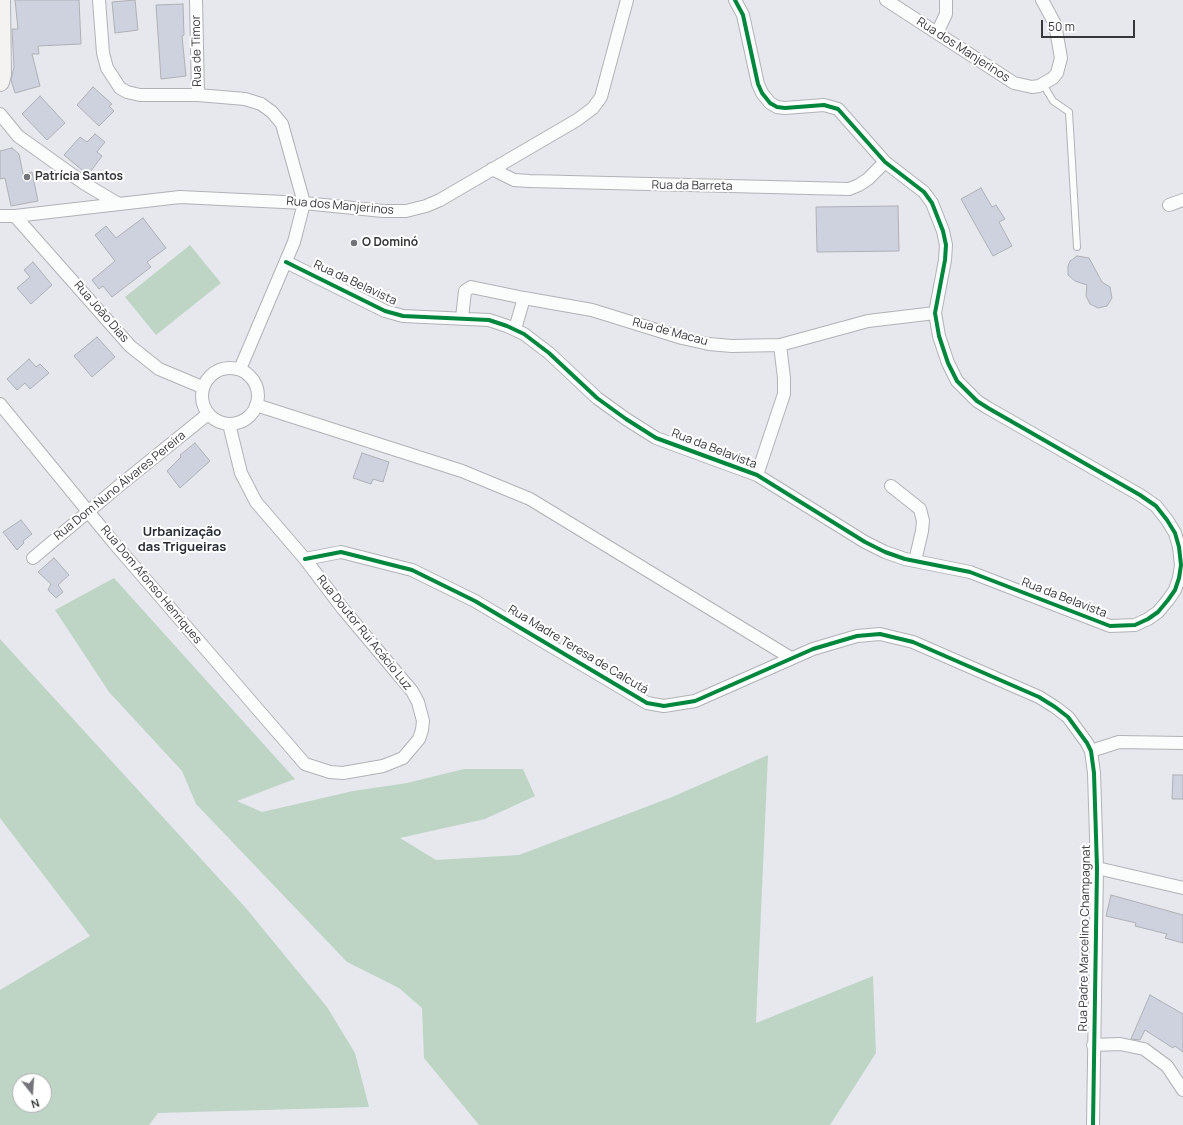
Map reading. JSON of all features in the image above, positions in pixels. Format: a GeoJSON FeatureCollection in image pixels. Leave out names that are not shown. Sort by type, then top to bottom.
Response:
{"type":"FeatureCollection","features":[{"type":"Feature","properties":{"kind":"street"},"geometry":{"type":"LineString","coordinates":[[0,82],[2,74],[1,0]]}},
{"type":"Feature","properties":{"kind":"street"},"geometry":{"type":"LineString","coordinates":[[99,0],[103,53],[107,68],[120,88],[127,92],[140,95],[198,95]]}},
{"type":"Feature","properties":{"kind":"street","name":"Rua de Timor"},"geometry":{"type":"LineString","coordinates":[[196,0],[198,95],[245,99],[261,104],[272,112],[282,124],[304,203]]}},
{"type":"Feature","properties":{"kind":"street","name":"Rua dos Manjerinos"},"geometry":{"type":"LineString","coordinates":[[0,216],[15,216],[117,203],[180,197],[304,203],[383,211],[406,211],[440,200],[577,120],[593,108],[602,93],[627,0]]}},
{"type":"Feature","properties":{"kind":"street","name":"Rua da Belavista"},"geometry":{"type":"LineString","coordinates":[[286,262],[385,311],[403,316],[489,320],[515,329],[549,353],[597,398],[656,438],[757,475],[865,542],[885,552],[915,561],[970,572],[1096,622],[1110,626],[1135,625],[1158,612],[1175,590],[1181,565],[1179,547],[1175,533],[1156,506],[1140,495],[988,408],[967,392],[957,381],[948,363],[939,336],[935,313],[945,260],[944,231],[938,216],[924,192],[885,162],[838,109],[824,105],[785,108],[777,107],[770,103],[762,93],[758,84],[743,15],[735,0]]}},
{"type":"Feature","properties":{"kind":"street","name":"Rua dos Manjerinos"},"geometry":{"type":"LineString","coordinates":[[886,0],[1014,83],[1032,87],[1043,84]]}},
{"type":"Feature","properties":{"kind":"street"},"geometry":{"type":"LineString","coordinates":[[937,33],[946,14],[946,0]]}},
{"type":"Feature","properties":{"kind":"street"},"geometry":{"type":"LineString","coordinates":[[1042,0],[1055,24],[1061,58],[1057,73],[1053,78],[1043,84]]}},
{"type":"Feature","properties":{"kind":"street"},"geometry":{"type":"LineString","coordinates":[[0,114],[18,136],[85,184],[117,203]]}},
{"type":"Feature","properties":{"kind":"street","name":"Rua da Barreta"},"geometry":{"type":"LineString","coordinates":[[492,169],[514,180],[529,182],[849,189],[868,179],[885,162]]}},
{"type":"Feature","properties":{"kind":"street"},"geometry":{"type":"LineString","coordinates":[[1169,205],[1183,200]]}},
{"type":"Feature","properties":{"kind":"street"},"geometry":{"type":"LineString","coordinates":[[240,369],[294,242],[304,203]]}},
{"type":"Feature","properties":{"kind":"street","name":"Rua João Dias"},"geometry":{"type":"LineString","coordinates":[[15,216],[130,346],[159,369],[202,387]]}},
{"type":"Feature","properties":{"kind":"street","name":"Rua de Macau"},"geometry":{"type":"LineString","coordinates":[[462,318],[465,291],[470,286],[524,298],[592,310],[682,338],[709,344],[732,346],[780,345],[868,321],[935,313]]}},
{"type":"Feature","properties":{"kind":"street"},"geometry":{"type":"LineString","coordinates":[[515,329],[524,298]]}},
{"type":"Feature","properties":{"kind":"street"},"geometry":{"type":"LineString","coordinates":[[757,475],[784,394],[784,378],[780,345]]}},
{"type":"Feature","properties":{"kind":"street"},"geometry":{"type":"LineString","coordinates":[[226,368],[240,369],[254,380],[257,388],[256,405],[246,419],[238,423],[229,424],[214,420],[203,406],[201,397],[202,387],[206,379],[213,372],[226,368]]}},
{"type":"Feature","properties":{"kind":"street","name":"Rua Dom Afonso Henriques"},"geometry":{"type":"LineString","coordinates":[[0,404],[88,511],[305,764]]}},
{"type":"Feature","properties":{"kind":"street"},"geometry":{"type":"LineString","coordinates":[[256,405],[462,471],[530,499],[791,658]]}},
{"type":"Feature","properties":{"kind":"street","name":"Rua Dom Nuno Álvares Pereira"},"geometry":{"type":"LineString","coordinates":[[33,558],[88,511],[208,414]]}},
{"type":"Feature","properties":{"kind":"street","name":"Rua Doutor Rui Acácio Luz"},"geometry":{"type":"LineString","coordinates":[[229,424],[236,457],[248,488],[256,502],[305,559],[343,609],[412,691],[418,702],[423,721],[419,739],[410,752],[403,758],[383,766],[343,773],[330,772],[305,764]]}},
{"type":"Feature","properties":{"kind":"street"},"geometry":{"type":"LineString","coordinates":[[891,486],[920,508],[923,520],[922,531],[915,561]]}},
{"type":"Feature","properties":{"kind":"street","name":"Rua Madre Teresa de Calcutá"},"geometry":{"type":"LineString","coordinates":[[305,559],[341,552],[412,570],[475,600],[647,703],[664,706],[695,701],[791,658],[832,642],[857,636],[880,634],[897,637],[1039,697],[1068,717],[1079,730],[1091,751]]}},
{"type":"Feature","properties":{"kind":"street"},"geometry":{"type":"LineString","coordinates":[[1091,751],[1119,742],[1183,743]]}},
{"type":"Feature","properties":{"kind":"street","name":"Rua Padre Marcelino Champagnat"},"geometry":{"type":"LineString","coordinates":[[1091,751],[1094,773],[1097,868],[1093,1125]]}},
{"type":"Feature","properties":{"kind":"street"},"geometry":{"type":"LineString","coordinates":[[1097,868],[1183,888]]}},
{"type":"Feature","properties":{"kind":"street"},"geometry":{"type":"LineString","coordinates":[[1094,1045],[1120,1044],[1144,1049],[1167,1066],[1183,1090]]}},
{"type":"Feature","properties":{"kind":"lane"},"geometry":{"type":"LineString","coordinates":[[1043,84],[1053,101],[1069,112],[1078,247]]}},
{"type":"Feature","properties":{"kind":"green space"},"geometry":{"type":"Polygon","coordinates":[[[190,245],[221,283],[156,335],[125,297],[190,245]]]}},
{"type":"Feature","properties":{"kind":"green space"},"geometry":{"type":"Polygon","coordinates":[[[114,578],[295,779],[237,801],[262,812],[353,791],[407,783],[464,769],[523,769],[535,796],[485,819],[400,838],[436,860],[519,855],[672,797],[768,755],[756,1023],[873,976],[876,1053],[830,1125],[479,1125],[424,1058],[422,1008],[399,988],[347,962],[196,804],[182,771],[109,692],[55,610],[114,578]]]}},
{"type":"Feature","properties":{"kind":"green space"},"geometry":{"type":"Polygon","coordinates":[[[0,639],[245,907],[327,1007],[355,1053],[369,1107],[158,1113],[149,1125],[0,1125],[0,990],[90,936],[0,818],[0,639]]]}},
{"type":"Feature","properties":{"kind":"building"},"geometry":{"type":"Polygon","coordinates":[[[15,0],[79,0],[81,44],[38,46],[39,54],[32,54],[40,86],[15,93],[11,80],[14,67],[12,29],[18,29],[15,0]]]}},
{"type":"Feature","properties":{"kind":"building"},"geometry":{"type":"Polygon","coordinates":[[[135,0],[138,30],[115,33],[112,2],[135,0]]]}},
{"type":"Feature","properties":{"kind":"building"},"geometry":{"type":"Polygon","coordinates":[[[183,4],[184,35],[182,36],[186,76],[161,79],[156,5],[183,4]]]}},
{"type":"Feature","properties":{"kind":"building"},"geometry":{"type":"Polygon","coordinates":[[[93,87],[112,104],[109,106],[114,111],[99,126],[77,105],[93,87]]]}},
{"type":"Feature","properties":{"kind":"building"},"geometry":{"type":"Polygon","coordinates":[[[40,96],[65,123],[47,140],[22,114],[40,96]]]}},
{"type":"Feature","properties":{"kind":"building"},"geometry":{"type":"Polygon","coordinates":[[[95,134],[105,142],[97,152],[102,156],[88,175],[64,155],[80,137],[87,142],[95,134]]]}},
{"type":"Feature","properties":{"kind":"building"},"geometry":{"type":"Polygon","coordinates":[[[12,148],[19,154],[23,174],[32,172],[38,201],[11,206],[5,178],[0,179],[0,151],[12,148]]]}},
{"type":"Feature","properties":{"kind":"building"},"geometry":{"type":"Polygon","coordinates":[[[981,188],[992,207],[996,205],[1005,219],[999,222],[1012,246],[993,256],[961,199],[981,188]]]}},
{"type":"Feature","properties":{"kind":"building"},"geometry":{"type":"Polygon","coordinates":[[[898,206],[899,251],[817,252],[816,207],[898,206]]]}},
{"type":"Feature","properties":{"kind":"building"},"geometry":{"type":"Polygon","coordinates":[[[143,218],[166,248],[147,262],[151,267],[112,297],[103,286],[99,289],[92,280],[115,261],[95,235],[106,226],[116,238],[143,218]]]}},
{"type":"Feature","properties":{"kind":"building"},"geometry":{"type":"Polygon","coordinates":[[[1077,256],[1089,258],[1102,282],[1110,287],[1112,298],[1107,306],[1098,308],[1090,304],[1086,296],[1087,285],[1075,281],[1068,275],[1068,266],[1070,261],[1077,256]]]}},
{"type":"Feature","properties":{"kind":"building"},"geometry":{"type":"Polygon","coordinates":[[[33,262],[52,285],[31,304],[17,288],[30,277],[24,270],[33,262]]]}},
{"type":"Feature","properties":{"kind":"building"},"geometry":{"type":"Polygon","coordinates":[[[97,337],[115,357],[92,377],[74,356],[97,337]]]}},
{"type":"Feature","properties":{"kind":"building"},"geometry":{"type":"Polygon","coordinates":[[[29,359],[36,367],[40,364],[49,373],[30,389],[25,383],[17,390],[7,379],[29,359]]]}},
{"type":"Feature","properties":{"kind":"building"},"geometry":{"type":"Polygon","coordinates":[[[195,443],[210,461],[180,488],[167,471],[181,457],[180,455],[195,443]]]}},
{"type":"Feature","properties":{"kind":"building"},"geometry":{"type":"Polygon","coordinates":[[[362,453],[389,462],[383,482],[373,479],[371,484],[353,478],[362,453]]]}},
{"type":"Feature","properties":{"kind":"building"},"geometry":{"type":"Polygon","coordinates":[[[21,520],[32,534],[23,541],[24,543],[17,550],[3,532],[21,520]]]}},
{"type":"Feature","properties":{"kind":"building"},"geometry":{"type":"Polygon","coordinates":[[[54,558],[69,575],[58,585],[63,592],[56,598],[48,590],[51,584],[38,572],[54,558]]]}},
{"type":"Feature","properties":{"kind":"building"},"geometry":{"type":"Polygon","coordinates":[[[1173,775],[1183,775],[1183,799],[1172,799],[1173,775]]]}},
{"type":"Feature","properties":{"kind":"building"},"geometry":{"type":"Polygon","coordinates":[[[1111,895],[1183,915],[1183,943],[1165,938],[1167,934],[1135,926],[1136,923],[1106,916],[1111,895]]]}},
{"type":"Feature","properties":{"kind":"building"},"geometry":{"type":"Polygon","coordinates":[[[1150,995],[1183,1014],[1183,1052],[1175,1046],[1173,1048],[1145,1030],[1140,1040],[1131,1039],[1150,995]]]}},
{"type":"Feature","properties":{"kind":"cycle path"},"geometry":{"type":"LineString","coordinates":[[286,262],[385,311],[403,316],[489,320],[524,334],[549,353],[597,398],[656,438],[757,475],[865,542],[885,552],[905,559],[970,572],[1110,626],[1135,625],[1148,619],[1158,612],[1168,600],[1175,590],[1179,578],[1181,565],[1179,547],[1175,533],[1167,520],[1156,506],[1140,495],[988,408],[977,401],[957,381],[948,363],[939,336],[935,313],[945,260],[946,245],[943,231],[932,203],[924,192],[885,162],[838,109],[824,105],[785,108],[777,107],[770,103],[762,93],[758,84],[743,15],[735,0]]}},
{"type":"Feature","properties":{"kind":"cycle path"},"geometry":{"type":"LineString","coordinates":[[305,559],[341,552],[412,570],[475,601],[647,703],[664,706],[695,701],[813,649],[857,636],[880,634],[913,642],[1039,697],[1055,707],[1068,717],[1087,743],[1091,751],[1094,773],[1097,868],[1093,1125]]}},
{"type":"Feature","properties":{"kind":"place","name":"Patrícia Santos"},"geometry":{"type":"Point","coordinates":[27,177]}},
{"type":"Feature","properties":{"kind":"place","name":"O Dominó"},"geometry":{"type":"Point","coordinates":[354,243]}},
{"type":"Feature","properties":{"kind":"district","name":"Urbanização das Trigueiras"},"geometry":{"type":"Point","coordinates":[182,540]}}]}
